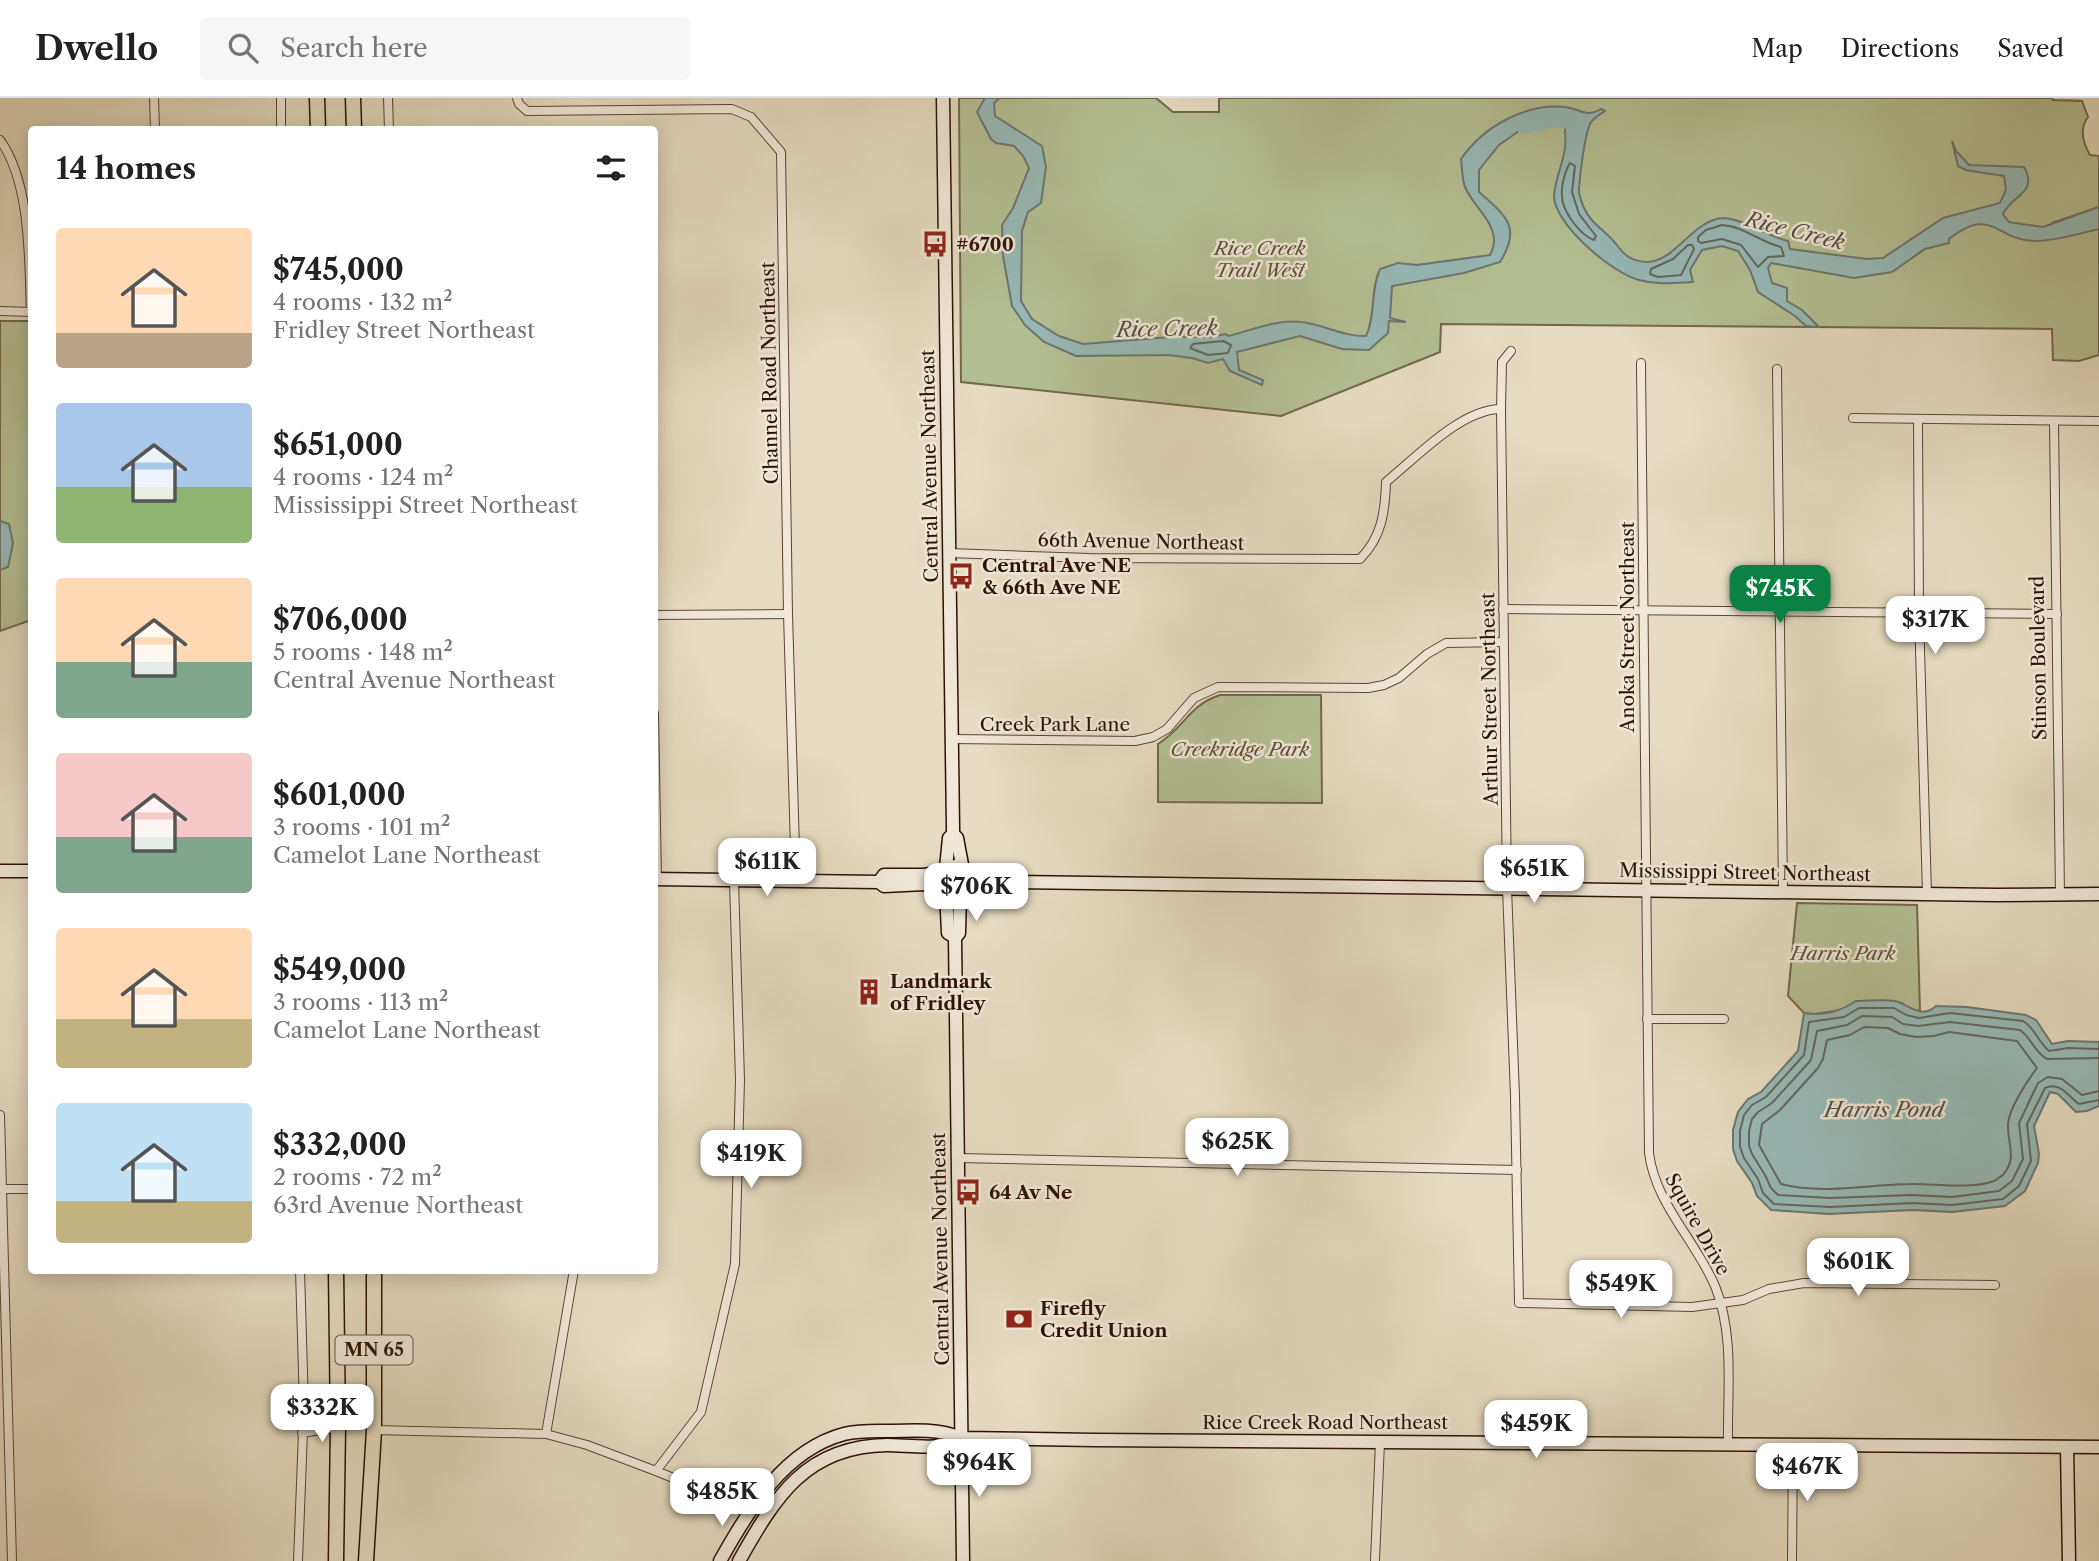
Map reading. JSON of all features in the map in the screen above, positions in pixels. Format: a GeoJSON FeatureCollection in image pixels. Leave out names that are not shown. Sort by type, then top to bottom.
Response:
{"type":"FeatureCollection","features":[{"type":"Feature","properties":{"kind":"highway"},"geometry":{"type":"LineString","coordinates":[[317,98],[317,126]]}},
{"type":"Feature","properties":{"kind":"highway"},"geometry":{"type":"LineString","coordinates":[[353,98],[354,126]]}},
{"type":"Feature","properties":{"kind":"highway","name":"MN 65"},"geometry":{"type":"LineString","coordinates":[[336,1274],[336,1561]]}},
{"type":"Feature","properties":{"kind":"highway","name":"MN 65"},"geometry":{"type":"LineString","coordinates":[[366,1561],[374,1430],[374,1274]]}},
{"type":"Feature","properties":{"kind":"street"},"geometry":{"type":"LineString","coordinates":[[154,98],[155,126]]}},
{"type":"Feature","properties":{"kind":"street"},"geometry":{"type":"LineString","coordinates":[[281,98],[281,126]]}},
{"type":"Feature","properties":{"kind":"street"},"geometry":{"type":"LineString","coordinates":[[388,98],[388,126]]}},
{"type":"Feature","properties":{"kind":"street","name":"Channel Road Northeast"},"geometry":{"type":"LineString","coordinates":[[517,98],[527,111],[732,109],[751,117],[781,152],[788,614],[796,882]]}},
{"type":"Feature","properties":{"kind":"street","name":"Central Avenue Northeast"},"geometry":{"type":"LineString","coordinates":[[943,98],[953,834],[957,838],[965,872]]}},
{"type":"Feature","properties":{"kind":"street"},"geometry":{"type":"LineString","coordinates":[[0,140],[6,149],[23,199],[28,270]]}},
{"type":"Feature","properties":{"kind":"street"},"geometry":{"type":"LineString","coordinates":[[0,311],[28,312]]}},
{"type":"Feature","properties":{"kind":"street","name":"Arthur Street Northeast"},"geometry":{"type":"LineString","coordinates":[[1511,351],[1502,362],[1501,409],[1507,888],[1519,1303],[1692,1307],[1721,1304]]}},
{"type":"Feature","properties":{"kind":"street","name":"Anoka Street Northeast"},"geometry":{"type":"LineString","coordinates":[[1640,363],[1645,890]]}},
{"type":"Feature","properties":{"kind":"street"},"geometry":{"type":"LineString","coordinates":[[1777,369],[1783,892]]}},
{"type":"Feature","properties":{"kind":"street","name":"66th Avenue Northeast"},"geometry":{"type":"LineString","coordinates":[[949,553],[1089,558],[1360,559],[1374,546],[1385,510],[1386,482],[1466,419],[1490,409],[1501,409]]}},
{"type":"Feature","properties":{"kind":"street"},"geometry":{"type":"LineString","coordinates":[[1853,418],[2099,421]]}},
{"type":"Feature","properties":{"kind":"street"},"geometry":{"type":"LineString","coordinates":[[1918,419],[1919,613],[1927,894]]}},
{"type":"Feature","properties":{"kind":"street","name":"Stinson Boulevard"},"geometry":{"type":"LineString","coordinates":[[2054,421],[2060,895]]}},
{"type":"Feature","properties":{"kind":"street"},"geometry":{"type":"LineString","coordinates":[[1503,609],[2057,614]]}},
{"type":"Feature","properties":{"kind":"street"},"geometry":{"type":"LineString","coordinates":[[658,615],[788,614]]}},
{"type":"Feature","properties":{"kind":"street","name":"Creek Park Lane"},"geometry":{"type":"LineString","coordinates":[[952,739],[1135,741],[1160,734],[1194,698],[1219,687],[1368,688],[1399,678],[1427,653],[1446,643],[1503,642]]}},
{"type":"Feature","properties":{"kind":"street","name":"Central Avenue Northeast"},"geometry":{"type":"LineString","coordinates":[[944,870],[949,838],[953,834]]}},
{"type":"Feature","properties":{"kind":"street"},"geometry":{"type":"LineString","coordinates":[[955,866],[965,872],[968,883],[953,891],[940,880],[944,870],[955,866]]}},
{"type":"Feature","properties":{"kind":"street","name":"Mississippi Street Northeast"},"geometry":{"type":"LineString","coordinates":[[879,881],[884,875],[924,875],[944,870]]}},
{"type":"Feature","properties":{"kind":"street"},"geometry":{"type":"LineString","coordinates":[[0,871],[28,871]]}},
{"type":"Feature","properties":{"kind":"street","name":"Mississippi Street Northeast"},"geometry":{"type":"LineString","coordinates":[[965,872],[1003,876],[1009,882]]}},
{"type":"Feature","properties":{"kind":"street","name":"Mississippi Street Northeast"},"geometry":{"type":"LineString","coordinates":[[658,880],[879,881],[884,886],[925,884],[953,891],[981,886],[1002,887],[1009,882],[2099,894]]}},
{"type":"Feature","properties":{"kind":"street"},"geometry":{"type":"LineString","coordinates":[[656,1471],[701,1412],[735,1264],[740,1080],[734,881]]}},
{"type":"Feature","properties":{"kind":"street","name":"Squire Drive"},"geometry":{"type":"LineString","coordinates":[[1645,890],[1650,1163],[1657,1183],[1687,1240],[1714,1283],[1721,1304],[1727,1339],[1728,1445]]}},
{"type":"Feature","properties":{"kind":"street","name":"Central Avenue Northeast"},"geometry":{"type":"LineString","coordinates":[[953,891],[948,933],[955,937],[963,1561]]}},
{"type":"Feature","properties":{"kind":"street"},"geometry":{"type":"LineString","coordinates":[[1647,1019],[1724,1019]]}},
{"type":"Feature","properties":{"kind":"street"},"geometry":{"type":"LineString","coordinates":[[0,1115],[12,1561]]}},
{"type":"Feature","properties":{"kind":"street"},"geometry":{"type":"LineString","coordinates":[[958,1158],[1517,1170]]}},
{"type":"Feature","properties":{"kind":"street"},"geometry":{"type":"LineString","coordinates":[[2,1189],[28,1189]]}},
{"type":"Feature","properties":{"kind":"street"},"geometry":{"type":"LineString","coordinates":[[298,1561],[304,1406],[300,1274]]}},
{"type":"Feature","properties":{"kind":"street"},"geometry":{"type":"LineString","coordinates":[[546,1434],[573,1274]]}},
{"type":"Feature","properties":{"kind":"street"},"geometry":{"type":"LineString","coordinates":[[1721,1304],[1743,1300],[1785,1285],[1804,1283],[1994,1285]]}},
{"type":"Feature","properties":{"kind":"street"},"geometry":{"type":"LineString","coordinates":[[302,1433],[338,1427]]}},
{"type":"Feature","properties":{"kind":"street"},"geometry":{"type":"LineString","coordinates":[[374,1430],[546,1434],[587,1445],[752,1510]]}},
{"type":"Feature","properties":{"kind":"street","name":"Rice Creek Road Northeast"},"geometry":{"type":"LineString","coordinates":[[720,1561],[773,1480],[793,1459],[845,1434],[878,1431],[946,1432],[961,1438],[2099,1447]]}},
{"type":"Feature","properties":{"kind":"street","name":"Rice Creek Road Northeast"},"geometry":{"type":"LineString","coordinates":[[739,1561],[793,1480],[824,1459],[864,1447],[946,1446],[961,1438]]}},
{"type":"Feature","properties":{"kind":"street"},"geometry":{"type":"LineString","coordinates":[[1375,1561],[1380,1442]]}},
{"type":"Feature","properties":{"kind":"street"},"geometry":{"type":"LineString","coordinates":[[1792,1561],[1793,1446]]}},
{"type":"Feature","properties":{"kind":"street"},"geometry":{"type":"LineString","coordinates":[[2067,1448],[2069,1561]]}},
{"type":"Feature","properties":{"kind":"green space","name":"Rice Creek Trail West"},"geometry":{"type":"Polygon","coordinates":[[[959,98],[1156,98],[1173,112],[1219,112],[1219,98],[2052,98],[2082,101],[2088,117],[2083,131],[2084,141],[2090,155],[2099,156],[2099,207],[2052,223],[2053,238],[2099,229],[2099,355],[2079,361],[2053,360],[2052,329],[1441,324],[1440,352],[1281,416],[961,382],[959,98]]]}},
{"type":"Feature","properties":{"kind":"green space"},"geometry":{"type":"Polygon","coordinates":[[[0,321],[28,321],[28,621],[0,631],[0,321]]]}},
{"type":"Feature","properties":{"kind":"green space","name":"Creekridge Park"},"geometry":{"type":"Polygon","coordinates":[[[1220,695],[1321,695],[1322,803],[1158,802],[1158,744],[1201,704],[1220,695]]]}},
{"type":"Feature","properties":{"kind":"green space","name":"Harris Park"},"geometry":{"type":"Polygon","coordinates":[[[1797,903],[1917,905],[1920,1011],[1908,1009],[1902,1003],[1856,1001],[1842,1010],[1804,1013],[1788,996],[1797,903]]]}},
{"type":"Feature","properties":{"kind":"water","name":"Rice Creek"},"geometry":{"type":"Polygon","coordinates":[[[985,98],[1000,98],[994,103],[995,116],[1042,146],[1046,167],[1041,203],[1028,212],[1022,231],[1021,301],[1032,319],[1059,336],[1083,344],[1170,337],[1229,336],[1292,321],[1350,335],[1366,336],[1380,269],[1398,263],[1417,265],[1490,255],[1494,236],[1465,187],[1461,159],[1470,147],[1493,127],[1520,113],[1550,107],[1565,107],[1587,113],[1601,109],[1605,111],[1589,125],[1580,173],[1580,196],[1587,214],[1595,223],[1625,254],[1641,261],[1666,256],[1702,226],[1723,218],[1738,221],[1788,241],[1790,249],[1867,259],[1883,258],[1943,218],[2000,203],[2006,190],[2004,176],[1966,170],[1958,166],[1952,141],[1956,151],[1969,165],[2024,167],[2028,183],[2022,194],[2003,214],[2009,222],[2043,227],[2099,207],[2099,229],[2058,239],[2034,241],[2021,239],[1985,224],[1975,225],[1963,229],[1949,239],[1949,243],[1925,249],[1892,272],[1854,278],[1771,263],[1768,268],[1772,283],[1787,288],[1787,301],[1802,310],[1819,327],[1806,326],[1758,292],[1750,270],[1738,251],[1722,246],[1702,250],[1690,270],[1693,282],[1679,283],[1639,280],[1601,258],[1574,233],[1557,207],[1554,196],[1565,148],[1565,127],[1557,119],[1540,121],[1499,145],[1479,170],[1479,192],[1503,215],[1510,231],[1507,250],[1500,262],[1464,273],[1392,286],[1390,318],[1406,322],[1389,321],[1388,333],[1369,350],[1342,349],[1300,336],[1237,352],[1239,370],[1263,380],[1262,385],[1230,371],[1223,359],[1208,363],[1168,355],[1076,356],[1044,342],[1025,325],[1012,306],[1003,256],[1002,225],[1013,208],[1029,168],[1014,146],[996,143],[991,139],[977,112],[985,98]]]}},
{"type":"Feature","properties":{"kind":"water"},"geometry":{"type":"Polygon","coordinates":[[[0,521],[9,524],[13,543],[8,567],[0,570],[0,521]]]}},
{"type":"Feature","properties":{"kind":"water","name":"Harris Pond"},"geometry":{"type":"Polygon","coordinates":[[[1856,1001],[1895,1001],[1925,1012],[1936,1006],[2026,1015],[2036,1020],[2052,1044],[2068,1041],[2099,1042],[2099,1106],[2076,1112],[2058,1094],[2050,1092],[2034,1126],[2038,1163],[2025,1191],[2005,1206],[1952,1212],[1913,1210],[1829,1214],[1771,1210],[1757,1196],[1752,1183],[1737,1161],[1733,1149],[1733,1130],[1738,1112],[1748,1099],[1761,1092],[1798,1051],[1804,1013],[1831,1012],[1856,1001]]]}},
{"type":"Feature","properties":{"kind":"waterway","name":"Rice Creek"},"geometry":{"type":"LineString","coordinates":[[1524,126],[1557,119],[1574,122]]}},
{"type":"Feature","properties":{"kind":"place","name":"#6700"},"geometry":{"type":"Point","coordinates":[935,244]}},
{"type":"Feature","properties":{"kind":"place","name":"Central Ave NE & 66th Ave NE"},"geometry":{"type":"Point","coordinates":[961,576]}},
{"type":"Feature","properties":{"kind":"place","name":"Landmark of Fridley"},"geometry":{"type":"Point","coordinates":[869,992]}},
{"type":"Feature","properties":{"kind":"place","name":"64 Av Ne"},"geometry":{"type":"Point","coordinates":[968,1192]}},
{"type":"Feature","properties":{"kind":"place","name":"Firefly Credit Union"},"geometry":{"type":"Point","coordinates":[1019,1319]}}]}
